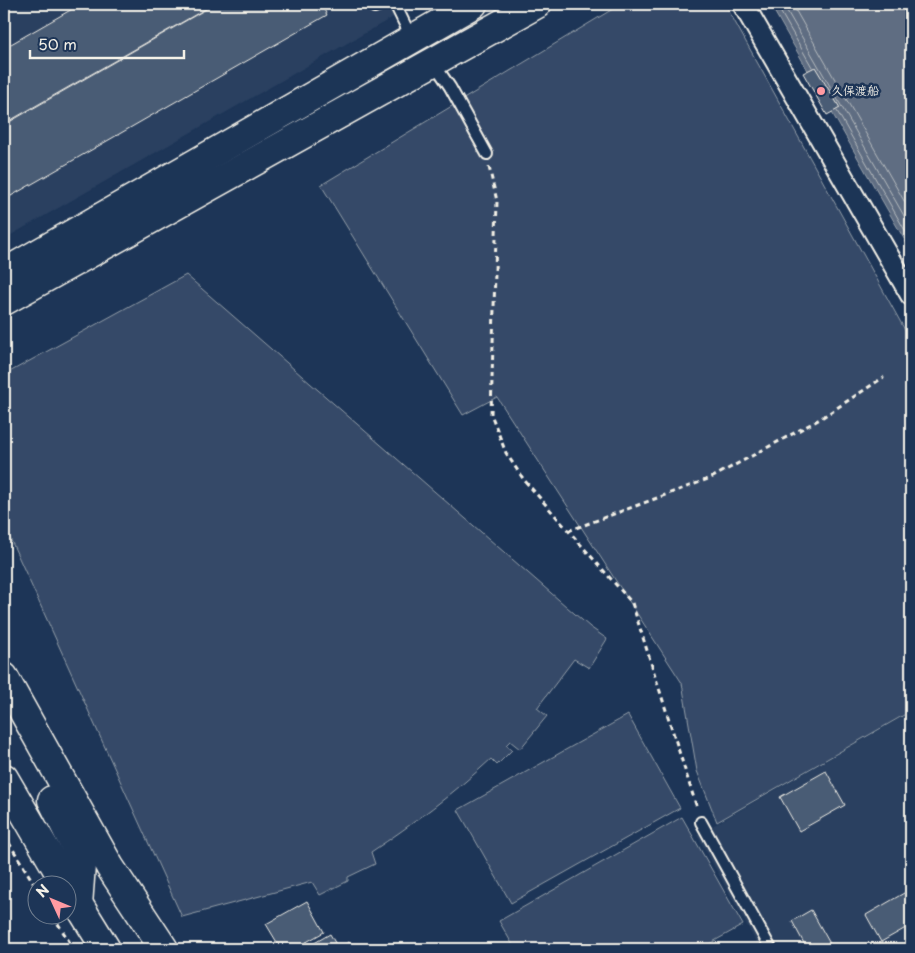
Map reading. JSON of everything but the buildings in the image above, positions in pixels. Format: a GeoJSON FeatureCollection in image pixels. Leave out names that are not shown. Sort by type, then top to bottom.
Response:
{"type":"FeatureCollection","features":[{"type":"Feature","properties":{"kind":"street"},"geometry":{"type":"LineString","coordinates":[[4,273],[473,4]]}},
{"type":"Feature","properties":{"kind":"street"},"geometry":{"type":"LineString","coordinates":[[4,301],[537,4]]}},
{"type":"Feature","properties":{"kind":"street"},"geometry":{"type":"LineString","coordinates":[[743,4],[911,296]]}},
{"type":"Feature","properties":{"kind":"street"},"geometry":{"type":"LineString","coordinates":[[4,676],[110,867],[164,949]]}},
{"type":"Feature","properties":{"kind":"street"},"geometry":{"type":"LineString","coordinates":[[4,712],[76,848],[81,865],[77,876]]}},
{"type":"Feature","properties":{"kind":"street"},"geometry":{"type":"LineString","coordinates":[[4,778],[62,876]]}},
{"type":"Feature","properties":{"kind":"street"},"geometry":{"type":"LineString","coordinates":[[78,903],[106,949]]}},
{"type":"Feature","properties":{"kind":"lane"},"geometry":{"type":"LineString","coordinates":[[370,4],[374,7],[383,4]]}},
{"type":"Feature","properties":{"kind":"lane"},"geometry":{"type":"LineString","coordinates":[[395,4],[412,39]]}},
{"type":"Feature","properties":{"kind":"lane"},"geometry":{"type":"LineString","coordinates":[[432,61],[450,87],[487,154]]}},
{"type":"Feature","properties":{"kind":"lane"},"geometry":{"type":"LineString","coordinates":[[701,822],[771,949]]}},
{"type":"Feature","properties":{"kind":"path"},"geometry":{"type":"LineString","coordinates":[[487,154],[496,201],[491,414],[506,453],[524,480],[632,604],[701,822]]}},
{"type":"Feature","properties":{"kind":"path"},"geometry":{"type":"LineString","coordinates":[[568,531],[711,478],[820,418],[884,377]]}},
{"type":"Feature","properties":{"kind":"path"},"geometry":{"type":"LineString","coordinates":[[4,836],[29,876]]}},
{"type":"Feature","properties":{"kind":"path"},"geometry":{"type":"LineString","coordinates":[[59,926],[74,949]]}},
{"type":"Feature","properties":{"kind":"shaded area"},"geometry":{"type":"Polygon","coordinates":[[[4,4],[416,4],[4,239],[4,4]]]}},
{"type":"Feature","properties":{"kind":"shaded area"},"geometry":{"type":"Polygon","coordinates":[[[621,4],[725,4],[911,341],[911,711],[717,822],[697,771],[682,683],[497,397],[463,415],[321,185],[621,4]]]}},
{"type":"Feature","properties":{"kind":"shaded area"},"geometry":{"type":"Polygon","coordinates":[[[186,275],[590,627],[607,639],[589,668],[574,659],[537,708],[547,716],[520,749],[510,741],[506,745],[512,750],[497,765],[491,759],[432,808],[371,852],[375,864],[348,877],[348,881],[320,895],[312,882],[182,917],[4,525],[4,375],[186,275]]]}},
{"type":"Feature","properties":{"kind":"shaded area"},"geometry":{"type":"Polygon","coordinates":[[[911,712],[911,949],[760,949],[697,835],[911,712]]]}},
{"type":"Feature","properties":{"kind":"shaded area"},"geometry":{"type":"Polygon","coordinates":[[[628,715],[680,808],[511,903],[458,810],[628,715]]]}},
{"type":"Feature","properties":{"kind":"shaded area"},"geometry":{"type":"Polygon","coordinates":[[[682,817],[743,925],[700,949],[515,949],[499,921],[682,817]]]}},
{"type":"Feature","properties":{"kind":"water"},"geometry":{"type":"Polygon","coordinates":[[[770,4],[911,4],[911,251],[770,4]]]}},
{"type":"Feature","properties":{"kind":"place","name":"久保渡船"},"geometry":{"type":"Point","coordinates":[821,91]}}]}
